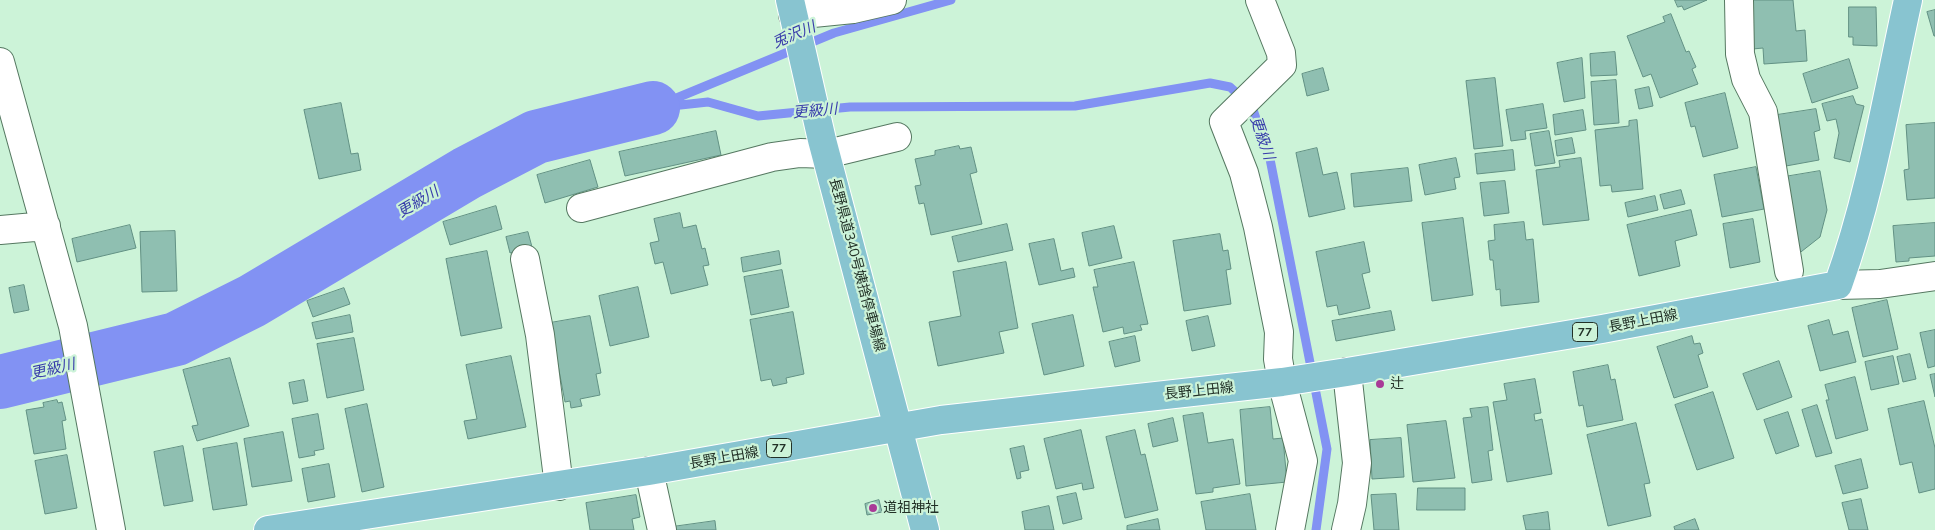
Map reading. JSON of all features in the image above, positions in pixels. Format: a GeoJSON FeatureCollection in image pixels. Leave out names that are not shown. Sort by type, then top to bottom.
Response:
{"type":"FeatureCollection","features":[{"type":"Feature","properties":{"kind":"main road"},"geometry":{"type":"LineString","coordinates":[[1838,285],[1848,258],[1908,0]]}},
{"type":"Feature","properties":{"kind":"main road","name":"長野県道340号姨捨停車場線"},"geometry":{"type":"LineString","coordinates":[[793,14],[825,147],[925,530]]}},
{"type":"Feature","properties":{"kind":"main road","name":"長野上田線"},"geometry":{"type":"LineString","coordinates":[[268,530],[352,524],[898,427],[1287,381],[1339,373],[1602,329],[1838,285]]}},
{"type":"Feature","properties":{"kind":"street"},"geometry":{"type":"LineString","coordinates":[[793,14],[853,9],[892,0]]}},
{"type":"Feature","properties":{"kind":"street"},"geometry":{"type":"LineString","coordinates":[[1260,0],[1281,53],[1282,65],[1268,81],[1224,122],[1244,173],[1258,227],[1279,332],[1278,358],[1287,381],[1304,461],[1290,530]]}},
{"type":"Feature","properties":{"kind":"street"},"geometry":{"type":"LineString","coordinates":[[1739,0],[1740,54],[1746,79],[1763,112],[1789,271]]}},
{"type":"Feature","properties":{"kind":"street"},"geometry":{"type":"LineString","coordinates":[[0,62],[76,341],[87,392],[111,530]]}},
{"type":"Feature","properties":{"kind":"street"},"geometry":{"type":"LineString","coordinates":[[580,208],[772,157],[825,147],[897,137]]}},
{"type":"Feature","properties":{"kind":"street"},"geometry":{"type":"LineString","coordinates":[[0,230],[46,226]]}},
{"type":"Feature","properties":{"kind":"street"},"geometry":{"type":"LineString","coordinates":[[525,259],[540,335],[559,486]]}},
{"type":"Feature","properties":{"kind":"street"},"geometry":{"type":"LineString","coordinates":[[1838,285],[1880,284],[1935,276]]}},
{"type":"Feature","properties":{"kind":"street"},"geometry":{"type":"LineString","coordinates":[[1339,373],[1357,463],[1352,504],[1346,530]]}},
{"type":"Feature","properties":{"kind":"street"},"geometry":{"type":"LineString","coordinates":[[648,472],[662,530]]}},
{"type":"Feature","properties":{"kind":"building"},"geometry":{"type":"Polygon","coordinates":[[[1675,0],[1707,0],[1684,10],[1682,6],[1678,7],[1675,0]]]}},
{"type":"Feature","properties":{"kind":"building"},"geometry":{"type":"Polygon","coordinates":[[[1749,0],[1793,0],[1796,31],[1805,30],[1807,61],[1764,64],[1763,48],[1753,49],[1749,0]]]}},
{"type":"Feature","properties":{"kind":"building"},"geometry":{"type":"Polygon","coordinates":[[[1849,7],[1876,7],[1877,46],[1853,45],[1853,37],[1849,37],[1849,7]]]}},
{"type":"Feature","properties":{"kind":"building"},"geometry":{"type":"Polygon","coordinates":[[[1935,10],[1935,36],[1934,36],[1927,12],[1935,10]]]}},
{"type":"Feature","properties":{"kind":"building"},"geometry":{"type":"Polygon","coordinates":[[[1671,14],[1686,52],[1689,51],[1696,67],[1692,69],[1698,84],[1660,98],[1651,74],[1643,77],[1627,36],[1665,22],[1663,17],[1671,14]]]}},
{"type":"Feature","properties":{"kind":"building"},"geometry":{"type":"Polygon","coordinates":[[[1615,52],[1617,75],[1591,76],[1590,54],[1615,52]]]}},
{"type":"Feature","properties":{"kind":"building"},"geometry":{"type":"Polygon","coordinates":[[[1582,58],[1585,98],[1564,102],[1557,63],[1582,58]]]}},
{"type":"Feature","properties":{"kind":"building"},"geometry":{"type":"Polygon","coordinates":[[[1849,59],[1858,88],[1812,103],[1803,74],[1849,59]]]}},
{"type":"Feature","properties":{"kind":"building"},"geometry":{"type":"Polygon","coordinates":[[[1323,68],[1329,90],[1307,96],[1302,74],[1323,68]]]}},
{"type":"Feature","properties":{"kind":"building"},"geometry":{"type":"Polygon","coordinates":[[[1495,78],[1503,146],[1474,149],[1466,81],[1495,78]]]}},
{"type":"Feature","properties":{"kind":"building"},"geometry":{"type":"Polygon","coordinates":[[[1616,80],[1619,123],[1594,125],[1591,82],[1616,80]]]}},
{"type":"Feature","properties":{"kind":"building"},"geometry":{"type":"Polygon","coordinates":[[[1649,87],[1653,106],[1639,109],[1635,90],[1649,87]]]}},
{"type":"Feature","properties":{"kind":"building"},"geometry":{"type":"Polygon","coordinates":[[[1725,93],[1738,148],[1703,157],[1695,126],[1691,127],[1685,103],[1725,93]]]}},
{"type":"Feature","properties":{"kind":"building"},"geometry":{"type":"Polygon","coordinates":[[[1853,96],[1856,104],[1864,106],[1850,162],[1834,158],[1839,133],[1836,119],[1827,121],[1822,104],[1853,96]]]}},
{"type":"Feature","properties":{"kind":"building"},"geometry":{"type":"Polygon","coordinates":[[[341,103],[351,154],[358,153],[361,170],[319,179],[304,110],[341,103]]]}},
{"type":"Feature","properties":{"kind":"building"},"geometry":{"type":"Polygon","coordinates":[[[1543,104],[1547,128],[1525,131],[1526,139],[1511,141],[1506,110],[1543,104]]]}},
{"type":"Feature","properties":{"kind":"building"},"geometry":{"type":"Polygon","coordinates":[[[1816,109],[1820,130],[1814,132],[1819,160],[1786,166],[1777,115],[1816,109]]]}},
{"type":"Feature","properties":{"kind":"building"},"geometry":{"type":"Polygon","coordinates":[[[1583,110],[1586,130],[1555,135],[1553,115],[1583,110]]]}},
{"type":"Feature","properties":{"kind":"building"},"geometry":{"type":"Polygon","coordinates":[[[1637,120],[1643,189],[1612,192],[1611,185],[1600,186],[1595,130],[1629,126],[1629,121],[1637,120]]]}},
{"type":"Feature","properties":{"kind":"building"},"geometry":{"type":"Polygon","coordinates":[[[1935,123],[1935,198],[1907,200],[1904,170],[1909,169],[1906,125],[1935,123]]]}},
{"type":"Feature","properties":{"kind":"building"},"geometry":{"type":"Polygon","coordinates":[[[716,131],[721,155],[625,176],[619,152],[716,131]]]}},
{"type":"Feature","properties":{"kind":"building"},"geometry":{"type":"Polygon","coordinates":[[[1549,131],[1555,163],[1535,166],[1530,134],[1549,131]]]}},
{"type":"Feature","properties":{"kind":"building"},"geometry":{"type":"Polygon","coordinates":[[[1572,138],[1575,153],[1557,156],[1555,141],[1572,138]]]}},
{"type":"Feature","properties":{"kind":"building"},"geometry":{"type":"Polygon","coordinates":[[[959,146],[960,149],[971,147],[977,172],[970,174],[982,224],[931,235],[924,203],[919,204],[915,186],[921,185],[915,159],[935,155],[935,151],[959,146]]]}},
{"type":"Feature","properties":{"kind":"building"},"geometry":{"type":"Polygon","coordinates":[[[1317,148],[1323,175],[1337,172],[1345,209],[1309,217],[1296,153],[1317,148]]]}},
{"type":"Feature","properties":{"kind":"building"},"geometry":{"type":"Polygon","coordinates":[[[1513,150],[1515,170],[1477,174],[1475,154],[1513,150]]]}},
{"type":"Feature","properties":{"kind":"building"},"geometry":{"type":"Polygon","coordinates":[[[1456,158],[1460,177],[1454,178],[1456,189],[1425,195],[1419,165],[1456,158]]]}},
{"type":"Feature","properties":{"kind":"building"},"geometry":{"type":"Polygon","coordinates":[[[1581,158],[1589,220],[1543,225],[1536,170],[1560,167],[1559,161],[1581,158]]]}},
{"type":"Feature","properties":{"kind":"building"},"geometry":{"type":"Polygon","coordinates":[[[590,160],[598,187],[545,203],[537,175],[590,160]]]}},
{"type":"Feature","properties":{"kind":"building"},"geometry":{"type":"Polygon","coordinates":[[[1756,167],[1764,209],[1722,217],[1714,175],[1756,167]]]}},
{"type":"Feature","properties":{"kind":"building"},"geometry":{"type":"Polygon","coordinates":[[[1408,168],[1412,201],[1354,207],[1351,174],[1408,168]]]}},
{"type":"Feature","properties":{"kind":"building"},"geometry":{"type":"Polygon","coordinates":[[[1820,171],[1827,210],[1820,237],[1797,255],[1784,177],[1820,171]]]}},
{"type":"Feature","properties":{"kind":"building"},"geometry":{"type":"Polygon","coordinates":[[[1505,181],[1509,213],[1484,216],[1480,183],[1505,181]]]}},
{"type":"Feature","properties":{"kind":"building"},"geometry":{"type":"Polygon","coordinates":[[[1681,190],[1685,204],[1664,209],[1660,195],[1681,190]]]}},
{"type":"Feature","properties":{"kind":"building"},"geometry":{"type":"Polygon","coordinates":[[[1655,196],[1658,210],[1628,217],[1625,203],[1655,196]]]}},
{"type":"Feature","properties":{"kind":"building"},"geometry":{"type":"Polygon","coordinates":[[[496,206],[502,229],[450,245],[443,222],[496,206]]]}},
{"type":"Feature","properties":{"kind":"building"},"geometry":{"type":"Polygon","coordinates":[[[1691,210],[1697,235],[1675,241],[1680,266],[1639,276],[1627,225],[1691,210]]]}},
{"type":"Feature","properties":{"kind":"building"},"geometry":{"type":"Polygon","coordinates":[[[680,213],[683,228],[696,225],[702,249],[705,248],[709,265],[703,266],[708,285],[671,294],[663,262],[655,264],[650,243],[659,241],[654,219],[680,213]]]}},
{"type":"Feature","properties":{"kind":"building"},"geometry":{"type":"Polygon","coordinates":[[[1463,218],[1473,295],[1432,301],[1422,223],[1463,218]]]}},
{"type":"Feature","properties":{"kind":"building"},"geometry":{"type":"Polygon","coordinates":[[[1753,219],[1760,262],[1730,268],[1723,224],[1753,219]]]}},
{"type":"Feature","properties":{"kind":"building"},"geometry":{"type":"Polygon","coordinates":[[[1524,222],[1526,240],[1533,239],[1539,302],[1501,306],[1500,289],[1496,290],[1493,260],[1490,260],[1488,241],[1495,240],[1494,225],[1524,222]]]}},
{"type":"Feature","properties":{"kind":"building"},"geometry":{"type":"Polygon","coordinates":[[[1935,223],[1935,256],[1909,258],[1909,261],[1896,262],[1893,226],[1935,223]]]}},
{"type":"Feature","properties":{"kind":"building"},"geometry":{"type":"Polygon","coordinates":[[[1007,224],[1013,250],[958,262],[952,237],[1007,224]]]}},
{"type":"Feature","properties":{"kind":"building"},"geometry":{"type":"Polygon","coordinates":[[[130,225],[136,248],[77,262],[72,239],[130,225]]]}},
{"type":"Feature","properties":{"kind":"building"},"geometry":{"type":"Polygon","coordinates":[[[1114,226],[1122,258],[1089,266],[1082,233],[1114,226]]]}},
{"type":"Feature","properties":{"kind":"building"},"geometry":{"type":"Polygon","coordinates":[[[175,231],[177,291],[142,292],[140,232],[175,231]]]}},
{"type":"Feature","properties":{"kind":"building"},"geometry":{"type":"Polygon","coordinates":[[[528,232],[532,247],[510,253],[506,237],[528,232]]]}},
{"type":"Feature","properties":{"kind":"building"},"geometry":{"type":"Polygon","coordinates":[[[1220,234],[1223,251],[1228,250],[1231,269],[1226,270],[1231,304],[1184,311],[1173,241],[1220,234]]]}},
{"type":"Feature","properties":{"kind":"building"},"geometry":{"type":"Polygon","coordinates":[[[1054,239],[1061,271],[1073,268],[1075,277],[1039,285],[1029,244],[1054,239]]]}},
{"type":"Feature","properties":{"kind":"building"},"geometry":{"type":"Polygon","coordinates":[[[1364,242],[1370,272],[1362,274],[1370,308],[1339,315],[1337,305],[1327,307],[1316,252],[1364,242]]]}},
{"type":"Feature","properties":{"kind":"building"},"geometry":{"type":"Polygon","coordinates":[[[487,251],[502,328],[461,336],[446,259],[487,251]]]}},
{"type":"Feature","properties":{"kind":"building"},"geometry":{"type":"Polygon","coordinates":[[[779,251],[781,264],[743,272],[741,258],[779,251]]]}},
{"type":"Feature","properties":{"kind":"building"},"geometry":{"type":"Polygon","coordinates":[[[1006,262],[1018,328],[999,332],[1004,353],[938,366],[929,322],[961,316],[953,272],[1006,262]]]}},
{"type":"Feature","properties":{"kind":"building"},"geometry":{"type":"Polygon","coordinates":[[[1134,262],[1148,324],[1140,325],[1142,330],[1124,334],[1123,327],[1103,332],[1093,287],[1098,287],[1094,270],[1134,262]]]}},
{"type":"Feature","properties":{"kind":"building"},"geometry":{"type":"Polygon","coordinates":[[[782,270],[789,307],[751,315],[744,277],[782,270]]]}},
{"type":"Feature","properties":{"kind":"building"},"geometry":{"type":"Polygon","coordinates":[[[24,285],[29,310],[14,313],[9,288],[24,285]]]}},
{"type":"Feature","properties":{"kind":"building"},"geometry":{"type":"Polygon","coordinates":[[[638,287],[649,337],[610,346],[599,296],[638,287]]]}},
{"type":"Feature","properties":{"kind":"building"},"geometry":{"type":"Polygon","coordinates":[[[344,288],[350,304],[313,317],[307,301],[344,288]]]}},
{"type":"Feature","properties":{"kind":"building"},"geometry":{"type":"Polygon","coordinates":[[[1887,300],[1898,349],[1863,357],[1852,308],[1887,300]]]}},
{"type":"Feature","properties":{"kind":"building"},"geometry":{"type":"Polygon","coordinates":[[[1391,311],[1395,330],[1336,341],[1332,321],[1391,311]]]}},
{"type":"Feature","properties":{"kind":"building"},"geometry":{"type":"Polygon","coordinates":[[[793,312],[804,374],[786,378],[787,383],[773,386],[771,379],[761,381],[750,320],[793,312]]]}},
{"type":"Feature","properties":{"kind":"building"},"geometry":{"type":"Polygon","coordinates":[[[350,315],[353,332],[316,339],[312,323],[350,315]]]}},
{"type":"Feature","properties":{"kind":"building"},"geometry":{"type":"Polygon","coordinates":[[[1073,315],[1084,366],[1044,375],[1032,324],[1073,315]]]}},
{"type":"Feature","properties":{"kind":"building"},"geometry":{"type":"Polygon","coordinates":[[[590,316],[601,373],[596,374],[600,395],[580,399],[582,406],[571,408],[570,401],[565,402],[550,323],[590,316]]]}},
{"type":"Feature","properties":{"kind":"building"},"geometry":{"type":"Polygon","coordinates":[[[1208,316],[1215,346],[1192,351],[1186,321],[1208,316]]]}},
{"type":"Feature","properties":{"kind":"building"},"geometry":{"type":"Polygon","coordinates":[[[1829,320],[1833,335],[1848,331],[1856,362],[1820,371],[1808,326],[1829,320]]]}},
{"type":"Feature","properties":{"kind":"building"},"geometry":{"type":"Polygon","coordinates":[[[1935,330],[1935,366],[1928,368],[1920,333],[1935,330]]]}},
{"type":"Feature","properties":{"kind":"building"},"geometry":{"type":"Polygon","coordinates":[[[1135,336],[1140,361],[1115,367],[1109,342],[1135,336]]]}},
{"type":"Feature","properties":{"kind":"building"},"geometry":{"type":"Polygon","coordinates":[[[1692,336],[1694,344],[1700,343],[1703,353],[1698,355],[1708,387],[1674,398],[1657,347],[1692,336]]]}},
{"type":"Feature","properties":{"kind":"building"},"geometry":{"type":"Polygon","coordinates":[[[354,338],[364,390],[327,398],[317,344],[354,338]]]}},
{"type":"Feature","properties":{"kind":"building"},"geometry":{"type":"Polygon","coordinates":[[[1910,354],[1916,379],[1903,382],[1897,357],[1910,354]]]}},
{"type":"Feature","properties":{"kind":"building"},"geometry":{"type":"Polygon","coordinates":[[[511,356],[526,427],[468,439],[464,421],[477,419],[466,365],[511,356]]]}},
{"type":"Feature","properties":{"kind":"building"},"geometry":{"type":"Polygon","coordinates":[[[1893,356],[1899,384],[1871,390],[1865,362],[1893,356]]]}},
{"type":"Feature","properties":{"kind":"building"},"geometry":{"type":"Polygon","coordinates":[[[230,358],[249,426],[197,441],[192,426],[198,425],[183,370],[230,358]]]}},
{"type":"Feature","properties":{"kind":"building"},"geometry":{"type":"Polygon","coordinates":[[[1779,361],[1792,397],[1757,410],[1743,374],[1779,361]]]}},
{"type":"Feature","properties":{"kind":"building"},"geometry":{"type":"Polygon","coordinates":[[[1608,365],[1611,380],[1615,379],[1623,420],[1587,427],[1583,405],[1579,406],[1573,372],[1608,365]]]}},
{"type":"Feature","properties":{"kind":"building"},"geometry":{"type":"Polygon","coordinates":[[[1935,374],[1935,397],[1930,375],[1935,374]]]}},
{"type":"Feature","properties":{"kind":"building"},"geometry":{"type":"Polygon","coordinates":[[[1855,377],[1868,430],[1836,439],[1826,400],[1829,400],[1825,385],[1855,377]]]}},
{"type":"Feature","properties":{"kind":"building"},"geometry":{"type":"Polygon","coordinates":[[[1535,379],[1541,413],[1534,414],[1535,421],[1542,419],[1552,474],[1507,482],[1493,402],[1507,400],[1504,384],[1535,379]]]}},
{"type":"Feature","properties":{"kind":"building"},"geometry":{"type":"Polygon","coordinates":[[[304,380],[308,401],[293,404],[289,383],[304,380]]]}},
{"type":"Feature","properties":{"kind":"building"},"geometry":{"type":"Polygon","coordinates":[[[1713,392],[1734,458],[1697,470],[1675,405],[1713,392]]]}},
{"type":"Feature","properties":{"kind":"building"},"geometry":{"type":"Polygon","coordinates":[[[57,400],[58,403],[62,402],[66,420],[62,421],[66,449],[34,454],[26,410],[44,407],[43,403],[57,400]]]}},
{"type":"Feature","properties":{"kind":"building"},"geometry":{"type":"Polygon","coordinates":[[[1924,401],[1935,448],[1935,489],[1919,493],[1912,462],[1900,465],[1888,409],[1924,401]]]}},
{"type":"Feature","properties":{"kind":"building"},"geometry":{"type":"Polygon","coordinates":[[[367,404],[384,487],[362,492],[345,409],[367,404]]]}},
{"type":"Feature","properties":{"kind":"building"},"geometry":{"type":"Polygon","coordinates":[[[1817,405],[1832,453],[1816,457],[1802,410],[1817,405]]]}},
{"type":"Feature","properties":{"kind":"building"},"geometry":{"type":"Polygon","coordinates":[[[1270,407],[1273,439],[1283,438],[1287,482],[1246,486],[1240,410],[1270,407]]]}},
{"type":"Feature","properties":{"kind":"building"},"geometry":{"type":"Polygon","coordinates":[[[1488,407],[1493,450],[1488,451],[1492,480],[1472,483],[1463,418],[1472,417],[1470,409],[1488,407]]]}},
{"type":"Feature","properties":{"kind":"building"},"geometry":{"type":"Polygon","coordinates":[[[1788,412],[1799,446],[1776,454],[1764,420],[1788,412]]]}},
{"type":"Feature","properties":{"kind":"building"},"geometry":{"type":"Polygon","coordinates":[[[1203,413],[1208,443],[1233,439],[1240,484],[1213,488],[1213,492],[1196,494],[1183,416],[1203,413]]]}},
{"type":"Feature","properties":{"kind":"building"},"geometry":{"type":"Polygon","coordinates":[[[318,414],[324,449],[314,451],[315,455],[299,458],[292,419],[318,414]]]}},
{"type":"Feature","properties":{"kind":"building"},"geometry":{"type":"Polygon","coordinates":[[[1173,418],[1178,441],[1153,447],[1148,424],[1173,418]]]}},
{"type":"Feature","properties":{"kind":"building"},"geometry":{"type":"Polygon","coordinates":[[[1446,421],[1455,478],[1413,482],[1407,425],[1446,421]]]}},
{"type":"Feature","properties":{"kind":"building"},"geometry":{"type":"Polygon","coordinates":[[[1636,423],[1650,483],[1644,484],[1651,516],[1608,526],[1587,435],[1636,423]]]}},
{"type":"Feature","properties":{"kind":"building"},"geometry":{"type":"Polygon","coordinates":[[[1081,430],[1094,488],[1083,490],[1082,483],[1056,489],[1044,439],[1081,430]]]}},
{"type":"Feature","properties":{"kind":"building"},"geometry":{"type":"Polygon","coordinates":[[[1135,430],[1141,455],[1145,454],[1158,510],[1125,518],[1106,437],[1135,430]]]}},
{"type":"Feature","properties":{"kind":"building"},"geometry":{"type":"Polygon","coordinates":[[[283,432],[292,481],[252,487],[244,439],[283,432]]]}},
{"type":"Feature","properties":{"kind":"building"},"geometry":{"type":"Polygon","coordinates":[[[1401,438],[1404,477],[1372,479],[1370,440],[1401,438]]]}},
{"type":"Feature","properties":{"kind":"building"},"geometry":{"type":"Polygon","coordinates":[[[237,443],[247,505],[213,510],[203,449],[237,443]]]}},
{"type":"Feature","properties":{"kind":"building"},"geometry":{"type":"Polygon","coordinates":[[[183,446],[193,501],[164,506],[154,452],[183,446]]]}},
{"type":"Feature","properties":{"kind":"building"},"geometry":{"type":"Polygon","coordinates":[[[1024,446],[1029,470],[1020,472],[1021,478],[1017,479],[1010,449],[1024,446]]]}},
{"type":"Feature","properties":{"kind":"building"},"geometry":{"type":"Polygon","coordinates":[[[67,455],[77,508],[45,514],[35,461],[67,455]]]}},
{"type":"Feature","properties":{"kind":"building"},"geometry":{"type":"Polygon","coordinates":[[[1861,459],[1868,488],[1843,494],[1835,466],[1861,459]]]}},
{"type":"Feature","properties":{"kind":"building"},"geometry":{"type":"Polygon","coordinates":[[[329,464],[335,497],[308,502],[302,469],[329,464]]]}},
{"type":"Feature","properties":{"kind":"building"},"geometry":{"type":"Polygon","coordinates":[[[1418,488],[1465,488],[1465,510],[1417,510],[1418,488]]]}},
{"type":"Feature","properties":{"kind":"building"},"geometry":{"type":"Polygon","coordinates":[[[1076,493],[1082,519],[1063,524],[1057,497],[1076,493]]]}},
{"type":"Feature","properties":{"kind":"building"},"geometry":{"type":"Polygon","coordinates":[[[1250,494],[1256,530],[1206,530],[1201,502],[1250,494]]]}},
{"type":"Feature","properties":{"kind":"building"},"geometry":{"type":"Polygon","coordinates":[[[1396,494],[1399,530],[1374,530],[1371,495],[1396,494]]]}},
{"type":"Feature","properties":{"kind":"building"},"geometry":{"type":"Polygon","coordinates":[[[636,495],[640,517],[632,519],[634,530],[590,530],[586,503],[636,495]]]}},
{"type":"Feature","properties":{"kind":"building"},"geometry":{"type":"Polygon","coordinates":[[[1861,499],[1868,530],[1849,530],[1842,503],[1861,499]]]}},
{"type":"Feature","properties":{"kind":"building","name":"道祖神社"},"geometry":{"type":"Polygon","coordinates":[[[879,500],[882,512],[867,515],[865,504],[879,500]]]}},
{"type":"Feature","properties":{"kind":"building"},"geometry":{"type":"Polygon","coordinates":[[[1049,506],[1054,530],[1025,530],[1022,512],[1049,506]]]}},
{"type":"Feature","properties":{"kind":"building"},"geometry":{"type":"Polygon","coordinates":[[[1548,512],[1550,530],[1526,530],[1523,516],[1548,512]]]}},
{"type":"Feature","properties":{"kind":"building"},"geometry":{"type":"Polygon","coordinates":[[[1158,519],[1160,530],[1127,530],[1127,526],[1158,519]]]}},
{"type":"Feature","properties":{"kind":"building"},"geometry":{"type":"Polygon","coordinates":[[[1695,519],[1699,530],[1675,530],[1674,527],[1695,519]]]}},
{"type":"Feature","properties":{"kind":"building"},"geometry":{"type":"Polygon","coordinates":[[[715,521],[716,530],[672,530],[672,527],[715,521]]]}},
{"type":"Feature","properties":{"kind":"waterway","name":"兎沢川"},"geometry":{"type":"LineString","coordinates":[[662,104],[834,33],[951,0]]}},
{"type":"Feature","properties":{"kind":"waterway","name":"更級川"},"geometry":{"type":"LineString","coordinates":[[653,108],[708,102],[758,116],[850,107],[1075,106],[1210,83],[1230,87],[1252,107],[1270,159],[1327,449],[1316,530]]}},
{"type":"Feature","properties":{"kind":"waterway","name":"更級川"},"geometry":{"type":"LineString","coordinates":[[0,382],[176,339],[252,301],[467,173],[536,137],[653,108]]}},
{"type":"Feature","properties":{"kind":"place","name":"辻"},"geometry":{"type":"Point","coordinates":[1380,384]}},
{"type":"Feature","properties":{"kind":"place","name":"道祖神社"},"geometry":{"type":"Point","coordinates":[873,508]}}]}
